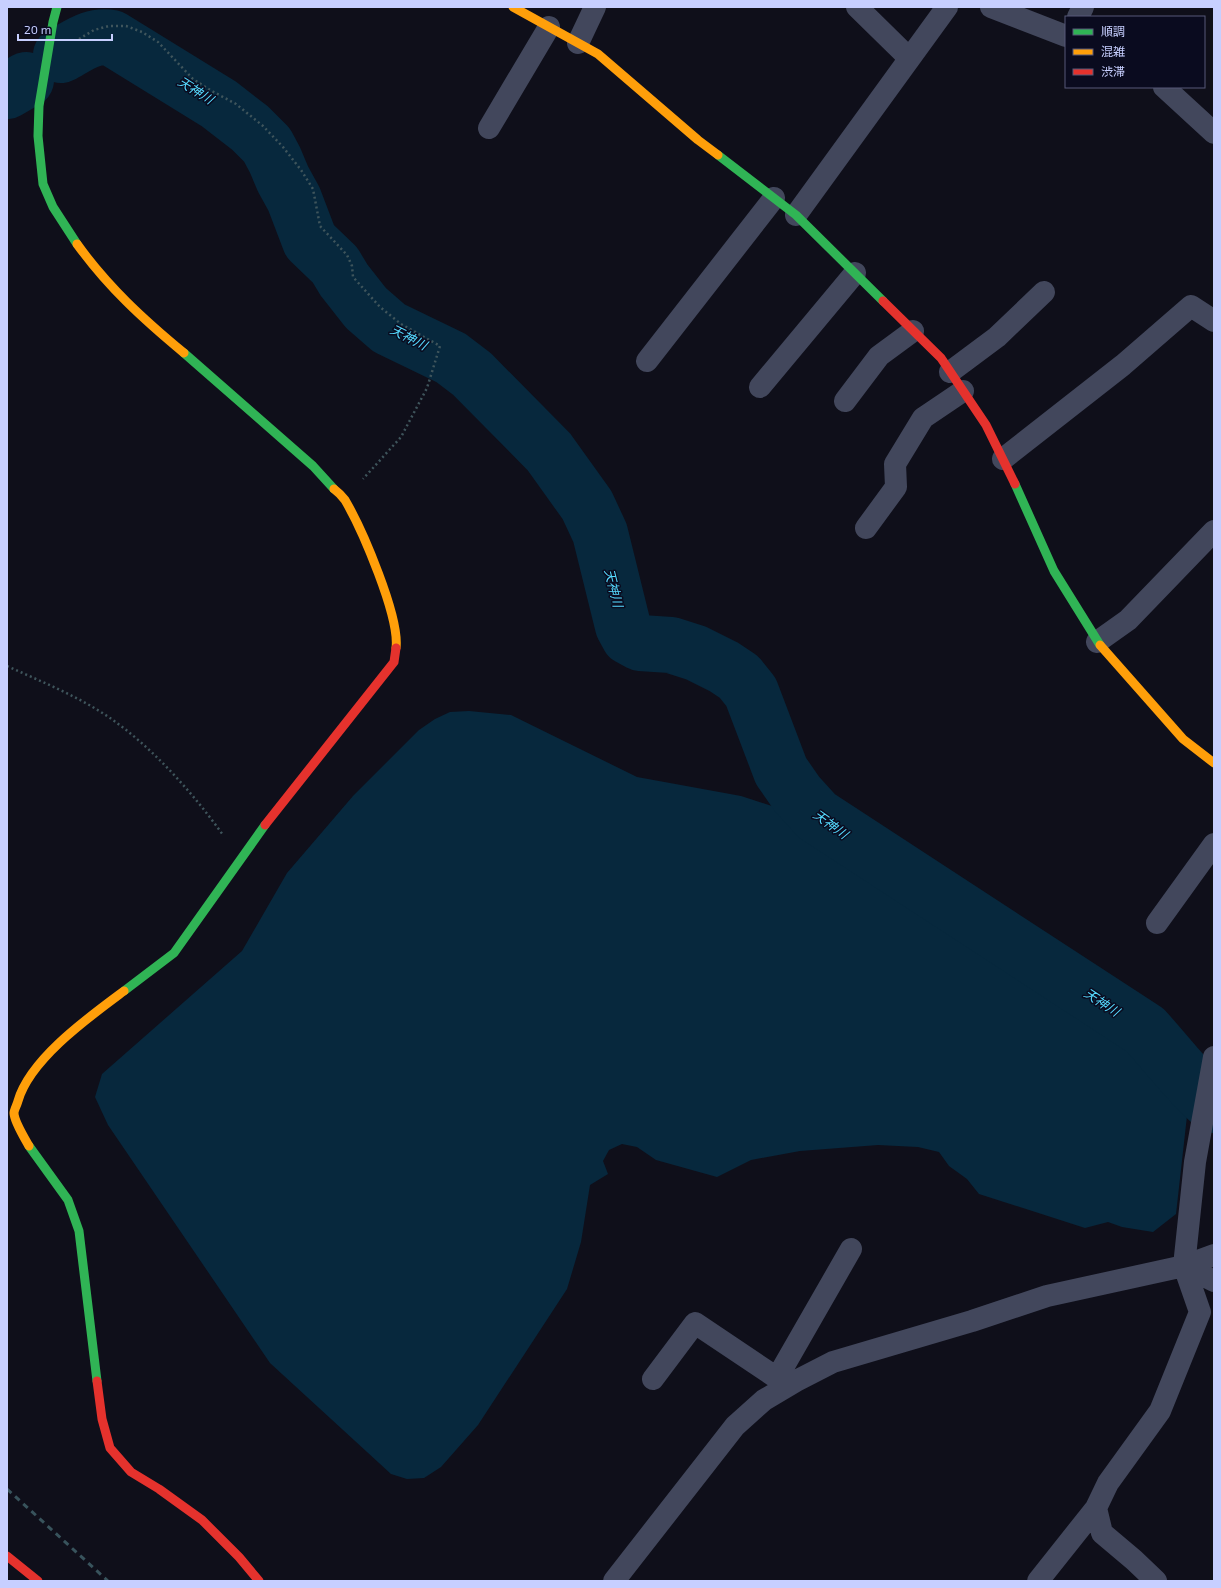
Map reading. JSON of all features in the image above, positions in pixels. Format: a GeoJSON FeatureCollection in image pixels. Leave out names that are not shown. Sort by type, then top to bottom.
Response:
{"type":"FeatureCollection","features":[{"type":"Feature","properties":{"kind":"main road"},"geometry":{"type":"LineString","coordinates":[[57,7],[43,78],[39,106],[38,136],[43,184],[54,207],[70,234],[109,283],[140,316],[231,393],[313,466],[344,499],[366,542],[390,608],[397,639],[394,662],[271,817],[174,953],[90,1016],[40,1062],[21,1090],[14,1113],[23,1137],[68,1200],[79,1231],[102,1418],[110,1448],[131,1472],[159,1489],[202,1520],[239,1557],[259,1581]]}},
{"type":"Feature","properties":{"kind":"main road"},"geometry":{"type":"LineString","coordinates":[[513,7],[598,54],[698,140],[796,215],[941,358],[986,425],[1054,571],[1097,642],[1183,739],[1214,763]]}},
{"type":"Feature","properties":{"kind":"main road"},"geometry":{"type":"LineString","coordinates":[[7,1556],[38,1581]]}},
{"type":"Feature","properties":{"kind":"street"},"geometry":{"type":"LineString","coordinates":[[578,43],[595,7]]}},
{"type":"Feature","properties":{"kind":"street"},"geometry":{"type":"LineString","coordinates":[[857,7],[910,58]]}},
{"type":"Feature","properties":{"kind":"street"},"geometry":{"type":"LineString","coordinates":[[796,215],[947,7]]}},
{"type":"Feature","properties":{"kind":"street"},"geometry":{"type":"LineString","coordinates":[[990,7],[1065,36]]}},
{"type":"Feature","properties":{"kind":"street"},"geometry":{"type":"LineString","coordinates":[[1078,16],[1083,7]]}},
{"type":"Feature","properties":{"kind":"street"},"geometry":{"type":"LineString","coordinates":[[489,128],[549,27]]}},
{"type":"Feature","properties":{"kind":"street"},"geometry":{"type":"LineString","coordinates":[[1165,88],[1214,133]]}},
{"type":"Feature","properties":{"kind":"street"},"geometry":{"type":"LineString","coordinates":[[647,361],[774,198]]}},
{"type":"Feature","properties":{"kind":"street"},"geometry":{"type":"LineString","coordinates":[[760,388],[855,273]]}},
{"type":"Feature","properties":{"kind":"street"},"geometry":{"type":"LineString","coordinates":[[950,372],[996,337],[1044,292]]}},
{"type":"Feature","properties":{"kind":"street"},"geometry":{"type":"LineString","coordinates":[[1003,459],[1123,365],[1191,306],[1211,315]]}},
{"type":"Feature","properties":{"kind":"street"},"geometry":{"type":"LineString","coordinates":[[845,401],[879,356],[913,331]]}},
{"type":"Feature","properties":{"kind":"street"},"geometry":{"type":"LineString","coordinates":[[866,528],[896,487],[895,464],[923,418],[963,391]]}},
{"type":"Feature","properties":{"kind":"street"},"geometry":{"type":"LineString","coordinates":[[1097,642],[1128,620],[1214,531]]}},
{"type":"Feature","properties":{"kind":"street"},"geometry":{"type":"LineString","coordinates":[[1157,923],[1214,844]]}},
{"type":"Feature","properties":{"kind":"street"},"geometry":{"type":"LineString","coordinates":[[1038,1581],[1096,1508],[1108,1483],[1160,1411],[1200,1312],[1184,1266],[1195,1162],[1214,1057]]}},
{"type":"Feature","properties":{"kind":"street"},"geometry":{"type":"LineString","coordinates":[[614,1581],[735,1426],[764,1400],[780,1383],[851,1249]]}},
{"type":"Feature","properties":{"kind":"street"},"geometry":{"type":"LineString","coordinates":[[653,1379],[695,1323],[780,1383],[796,1380],[833,1362],[972,1321],[1048,1296],[1184,1266],[1214,1255]]}},
{"type":"Feature","properties":{"kind":"street"},"geometry":{"type":"LineString","coordinates":[[1184,1266],[1214,1281]]}},
{"type":"Feature","properties":{"kind":"street"},"geometry":{"type":"LineString","coordinates":[[1096,1508],[1102,1533],[1156,1581]]}},
{"type":"Feature","properties":{"kind":"path"},"geometry":{"type":"LineString","coordinates":[[47,58],[94,30],[109,26],[126,26],[142,32],[158,42],[193,79],[236,104],[263,126],[283,147],[301,170],[313,189],[320,226],[347,255],[352,266],[353,277],[366,293],[401,324],[440,346],[428,388],[401,437],[344,499]]}},
{"type":"Feature","properties":{"kind":"path"},"geometry":{"type":"LineString","coordinates":[[7,666],[72,696],[109,717],[132,734],[177,777],[218,829],[240,860]]}},
{"type":"Feature","properties":{"kind":"water"},"geometry":{"type":"Polygon","coordinates":[[[469,711],[511,715],[637,777],[741,796],[787,811],[946,915],[1109,1017],[1134,1035],[1189,1098],[1176,1214],[1153,1232],[1122,1227],[1108,1222],[1085,1228],[979,1194],[967,1179],[949,1166],[939,1152],[918,1147],[878,1145],[800,1151],[751,1160],[717,1177],[656,1160],[637,1147],[622,1144],[609,1150],[603,1161],[608,1174],[590,1185],[581,1242],[567,1289],[478,1425],[441,1467],[424,1478],[407,1479],[391,1474],[270,1363],[108,1125],[95,1097],[102,1074],[242,951],[287,873],[353,796],[419,730],[435,719],[450,712],[469,711]]]}},
{"type":"Feature","properties":{"kind":"waterway","name":"天神川"},"geometry":{"type":"LineString","coordinates":[[61,55],[92,39],[105,37],[112,38],[219,104],[250,128],[267,145],[275,160],[294,199],[310,241],[335,265],[344,280],[366,308],[389,328],[451,358],[472,374],[549,452],[587,505],[600,533],[623,626],[629,637],[640,643],[671,645],[696,653],[724,667],[739,677],[751,692],[781,771],[797,794],[817,816],[1145,1030],[1187,1078],[1214,1105]]}},
{"type":"Feature","properties":{"kind":"waterway","name":"天神川"},"geometry":{"type":"LineString","coordinates":[[7,91],[26,80]]}},
{"type":"Feature","properties":{"kind":"railway"},"geometry":{"type":"LineString","coordinates":[[7,1489],[108,1581]]}},
{"type":"Feature","properties":{"kind":"traffic: fast"},"geometry":{"type":"LineString","coordinates":[[57,7],[53,22],[39,106],[38,136],[43,184],[53,207],[77,244]]}},
{"type":"Feature","properties":{"kind":"traffic: fast"},"geometry":{"type":"LineString","coordinates":[[718,155],[796,215],[883,301]]}},
{"type":"Feature","properties":{"kind":"traffic: fast"},"geometry":{"type":"LineString","coordinates":[[184,353],[313,466],[334,489]]}},
{"type":"Feature","properties":{"kind":"traffic: fast"},"geometry":{"type":"LineString","coordinates":[[1015,484],[1054,571],[1100,645]]}},
{"type":"Feature","properties":{"kind":"traffic: fast"},"geometry":{"type":"LineString","coordinates":[[124,991],[174,953],[265,825]]}},
{"type":"Feature","properties":{"kind":"traffic: fast"},"geometry":{"type":"LineString","coordinates":[[29,1146],[68,1200],[79,1231],[97,1381]]}},
{"type":"Feature","properties":{"kind":"traffic: slow"},"geometry":{"type":"LineString","coordinates":[[513,7],[598,54],[698,140],[718,155]]}},
{"type":"Feature","properties":{"kind":"traffic: slow"},"geometry":{"type":"LineString","coordinates":[[77,244],[101,274],[127,302],[154,328],[184,353]]}},
{"type":"Feature","properties":{"kind":"traffic: slow"},"geometry":{"type":"LineString","coordinates":[[334,489],[345,500],[370,551],[392,616],[396,634],[396,648]]}},
{"type":"Feature","properties":{"kind":"traffic: slow"},"geometry":{"type":"LineString","coordinates":[[1100,645],[1183,739],[1214,763]]}},
{"type":"Feature","properties":{"kind":"traffic: slow"},"geometry":{"type":"LineString","coordinates":[[29,1146],[14,1116],[14,1110],[25,1085],[35,1070],[62,1040],[94,1013],[124,991]]}},
{"type":"Feature","properties":{"kind":"traffic: jam"},"geometry":{"type":"LineString","coordinates":[[883,301],[941,358],[986,425],[1015,484]]}},
{"type":"Feature","properties":{"kind":"traffic: jam"},"geometry":{"type":"LineString","coordinates":[[265,825],[394,662],[396,648]]}},
{"type":"Feature","properties":{"kind":"traffic: jam"},"geometry":{"type":"LineString","coordinates":[[97,1381],[102,1419],[110,1448],[131,1472],[159,1489],[202,1520],[239,1557],[259,1581]]}},
{"type":"Feature","properties":{"kind":"traffic: jam"},"geometry":{"type":"LineString","coordinates":[[7,1556],[38,1581]]}}]}
